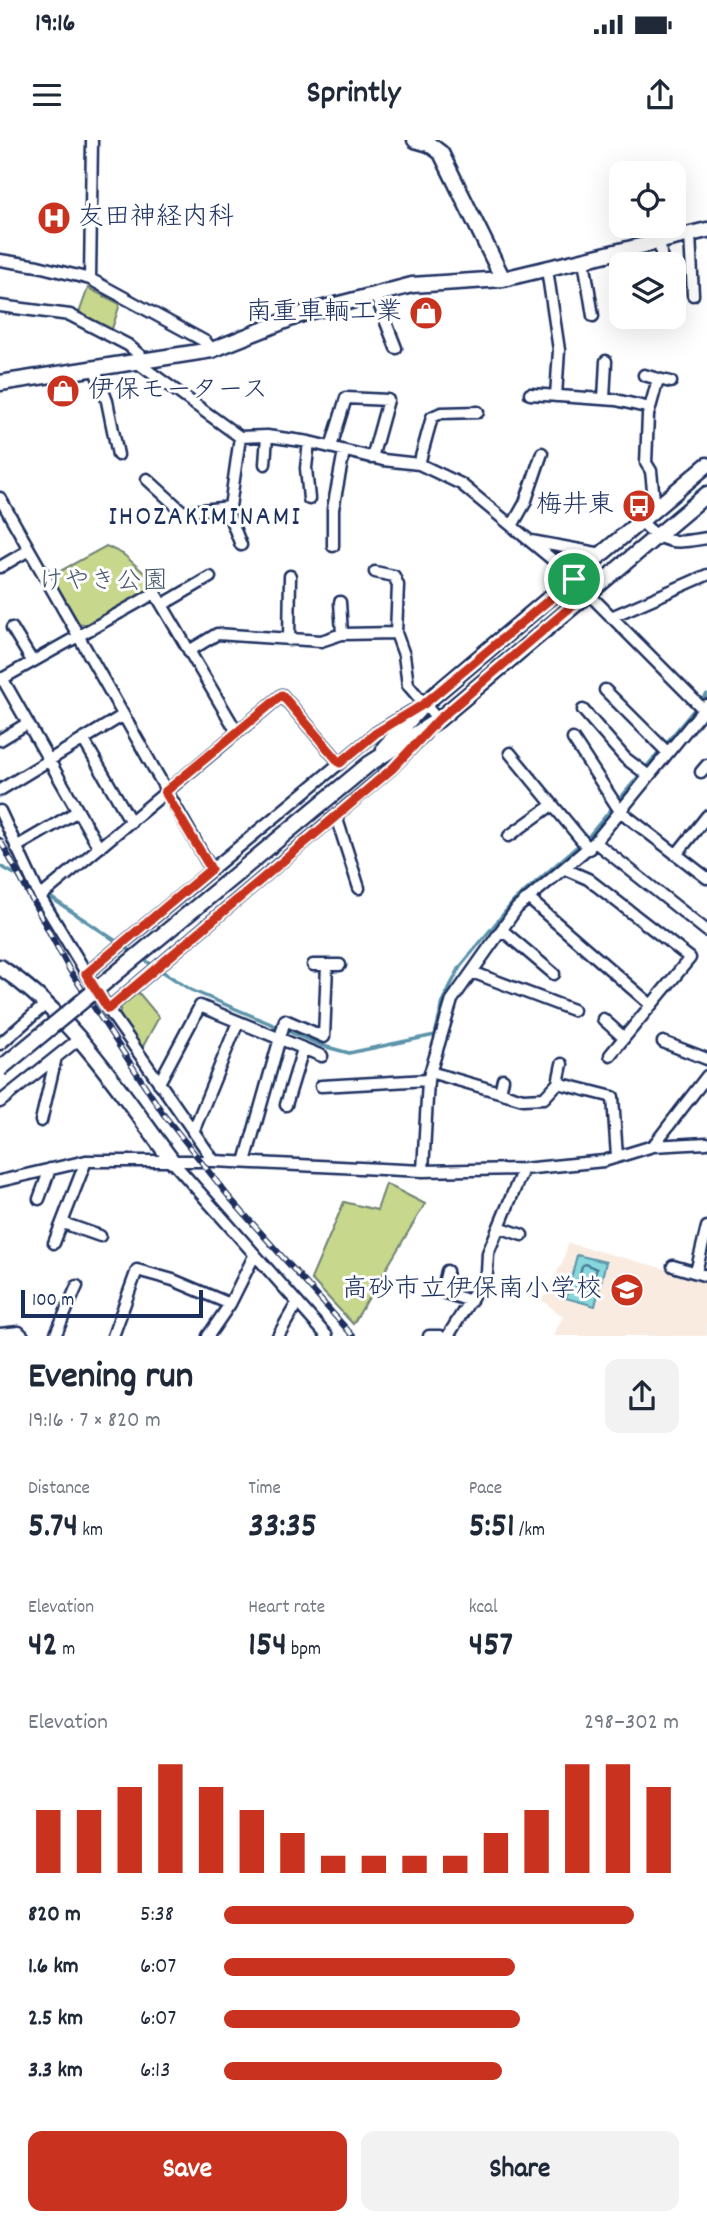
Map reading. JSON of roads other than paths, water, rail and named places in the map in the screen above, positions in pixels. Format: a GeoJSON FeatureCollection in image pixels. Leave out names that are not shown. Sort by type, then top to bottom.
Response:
{"type":"FeatureCollection","features":[{"type":"Feature","properties":{"kind":"main road"},"geometry":{"type":"LineString","coordinates":[[425,141],[442,153],[503,279]]}},
{"type":"Feature","properties":{"kind":"main road"},"geometry":{"type":"LineString","coordinates":[[642,252],[660,243],[707,230]]}},
{"type":"Feature","properties":{"kind":"main road"},"geometry":{"type":"LineString","coordinates":[[0,383],[144,363],[212,350],[305,313],[411,285],[503,279],[584,260],[609,258]]}},
{"type":"Feature","properties":{"kind":"main road"},"geometry":{"type":"LineString","coordinates":[[369,764],[424,704],[707,465]]}},
{"type":"Feature","properties":{"kind":"main road"},"geometry":{"type":"LineString","coordinates":[[0,1069],[369,764],[438,720],[707,494]]}},
{"type":"Feature","properties":{"kind":"main road"},"geometry":{"type":"LineString","coordinates":[[0,967],[46,1004],[80,1038],[173,1161]]}},
{"type":"Feature","properties":{"kind":"street"},"geometry":{"type":"LineString","coordinates":[[90,279],[93,140]]}},
{"type":"Feature","properties":{"kind":"street"},"geometry":{"type":"LineString","coordinates":[[690,234],[693,295]]}},
{"type":"Feature","properties":{"kind":"street"},"geometry":{"type":"LineString","coordinates":[[660,243],[661,252]]}},
{"type":"Feature","properties":{"kind":"street"},"geometry":{"type":"LineString","coordinates":[[0,260],[90,279],[206,342],[212,350]]}},
{"type":"Feature","properties":{"kind":"street"},"geometry":{"type":"LineString","coordinates":[[584,260],[593,316]]}},
{"type":"Feature","properties":{"kind":"street"},"geometry":{"type":"LineString","coordinates":[[547,269],[559,350],[556,396]]}},
{"type":"Feature","properties":{"kind":"street"},"geometry":{"type":"LineString","coordinates":[[375,295],[396,348]]}},
{"type":"Feature","properties":{"kind":"street"},"geometry":{"type":"LineString","coordinates":[[0,306],[70,315],[128,345],[144,363],[240,437],[267,436],[309,442],[372,458],[419,464],[461,484],[574,579],[706,709],[592,845],[529,899],[502,930],[452,1000],[429,1076],[423,1171]]}},
{"type":"Feature","properties":{"kind":"street"},"geometry":{"type":"LineString","coordinates":[[604,399],[606,362]]}},
{"type":"Feature","properties":{"kind":"street"},"geometry":{"type":"LineString","coordinates":[[95,370],[107,401],[118,455]]}},
{"type":"Feature","properties":{"kind":"street"},"geometry":{"type":"LineString","coordinates":[[644,374],[671,382]]}},
{"type":"Feature","properties":{"kind":"street"},"geometry":{"type":"LineString","coordinates":[[655,509],[651,471],[646,463],[649,408],[658,379]]}},
{"type":"Feature","properties":{"kind":"street"},"geometry":{"type":"LineString","coordinates":[[530,394],[604,399],[649,408]]}},
{"type":"Feature","properties":{"kind":"street"},"geometry":{"type":"LineString","coordinates":[[331,447],[346,398],[388,400],[372,458]]}},
{"type":"Feature","properties":{"kind":"street"},"geometry":{"type":"LineString","coordinates":[[419,464],[432,416],[442,413],[478,412]]}},
{"type":"Feature","properties":{"kind":"street"},"geometry":{"type":"LineString","coordinates":[[265,464],[267,436]]}},
{"type":"Feature","properties":{"kind":"street"},"geometry":{"type":"LineString","coordinates":[[240,437],[229,515],[241,545]]}},
{"type":"Feature","properties":{"kind":"street"},"geometry":{"type":"LineString","coordinates":[[309,442],[306,468],[309,499]]}},
{"type":"Feature","properties":{"kind":"street"},"geometry":{"type":"LineString","coordinates":[[333,546],[344,451]]}},
{"type":"Feature","properties":{"kind":"street"},"geometry":{"type":"LineString","coordinates":[[512,526],[526,503],[542,453]]}},
{"type":"Feature","properties":{"kind":"street"},"geometry":{"type":"LineString","coordinates":[[147,479],[183,512],[230,507]]}},
{"type":"Feature","properties":{"kind":"street"},"geometry":{"type":"LineString","coordinates":[[0,498],[211,869]]}},
{"type":"Feature","properties":{"kind":"street"},"geometry":{"type":"LineString","coordinates":[[641,521],[655,536],[677,543],[707,538]]}},
{"type":"Feature","properties":{"kind":"street"},"geometry":{"type":"LineString","coordinates":[[531,541],[603,555]]}},
{"type":"Feature","properties":{"kind":"street"},"geometry":{"type":"LineString","coordinates":[[0,566],[29,550]]}},
{"type":"Feature","properties":{"kind":"street"},"geometry":{"type":"LineString","coordinates":[[108,1009],[393,768],[438,720],[408,685],[404,655],[396,633],[398,585],[394,576],[375,572]]}},
{"type":"Feature","properties":{"kind":"street"},"geometry":{"type":"LineString","coordinates":[[611,617],[707,575]]}},
{"type":"Feature","properties":{"kind":"street"},"geometry":{"type":"LineString","coordinates":[[289,640],[290,576]]}},
{"type":"Feature","properties":{"kind":"street"},"geometry":{"type":"LineString","coordinates":[[162,605],[210,577]]}},
{"type":"Feature","properties":{"kind":"street"},"geometry":{"type":"LineString","coordinates":[[99,848],[1,679],[155,593],[237,732]]}},
{"type":"Feature","properties":{"kind":"street"},"geometry":{"type":"LineString","coordinates":[[340,602],[342,634]]}},
{"type":"Feature","properties":{"kind":"street"},"geometry":{"type":"LineString","coordinates":[[12,628],[32,661]]}},
{"type":"Feature","properties":{"kind":"street"},"geometry":{"type":"LineString","coordinates":[[189,651],[217,634],[321,641],[342,634],[396,633]]}},
{"type":"Feature","properties":{"kind":"street"},"geometry":{"type":"LineString","coordinates":[[605,690],[653,741],[668,753]]}},
{"type":"Feature","properties":{"kind":"street"},"geometry":{"type":"LineString","coordinates":[[40,897],[282,695],[340,763]]}},
{"type":"Feature","properties":{"kind":"street"},"geometry":{"type":"LineString","coordinates":[[86,974],[376,733],[424,704]]}},
{"type":"Feature","properties":{"kind":"street"},"geometry":{"type":"LineString","coordinates":[[583,710],[637,768],[649,776]]}},
{"type":"Feature","properties":{"kind":"street"},"geometry":{"type":"LineString","coordinates":[[615,722],[626,713]]}},
{"type":"Feature","properties":{"kind":"street"},"geometry":{"type":"LineString","coordinates":[[0,790],[122,716]]}},
{"type":"Feature","properties":{"kind":"street"},"geometry":{"type":"LineString","coordinates":[[0,740],[28,723]]}},
{"type":"Feature","properties":{"kind":"street"},"geometry":{"type":"LineString","coordinates":[[586,731],[595,723]]}},
{"type":"Feature","properties":{"kind":"street"},"geometry":{"type":"LineString","coordinates":[[83,739],[131,822]]}},
{"type":"Feature","properties":{"kind":"street"},"geometry":{"type":"LineString","coordinates":[[573,739],[620,811],[707,878]]}},
{"type":"Feature","properties":{"kind":"street"},"geometry":{"type":"LineString","coordinates":[[510,753],[577,836],[707,931]]}},
{"type":"Feature","properties":{"kind":"street"},"geometry":{"type":"LineString","coordinates":[[571,760],[583,754]]}},
{"type":"Feature","properties":{"kind":"street"},"geometry":{"type":"LineString","coordinates":[[509,836],[552,805]]}},
{"type":"Feature","properties":{"kind":"street"},"geometry":{"type":"LineString","coordinates":[[0,811],[40,897],[86,974],[214,1161]]}},
{"type":"Feature","properties":{"kind":"street"},"geometry":{"type":"LineString","coordinates":[[16,847],[78,811]]}},
{"type":"Feature","properties":{"kind":"street"},"geometry":{"type":"LineString","coordinates":[[336,816],[359,888]]}},
{"type":"Feature","properties":{"kind":"street"},"geometry":{"type":"LineString","coordinates":[[676,855],[707,816]]}},
{"type":"Feature","properties":{"kind":"street"},"geometry":{"type":"LineString","coordinates":[[565,869],[588,879],[690,958],[610,1055]]}},
{"type":"Feature","properties":{"kind":"street"},"geometry":{"type":"LineString","coordinates":[[529,899],[651,1005]]}},
{"type":"Feature","properties":{"kind":"street"},"geometry":{"type":"LineString","coordinates":[[502,930],[554,974]]}},
{"type":"Feature","properties":{"kind":"street"},"geometry":{"type":"LineString","coordinates":[[313,965],[340,965]]}},
{"type":"Feature","properties":{"kind":"street"},"geometry":{"type":"LineString","coordinates":[[245,1162],[285,1020],[324,1037],[327,965]]}},
{"type":"Feature","properties":{"kind":"street"},"geometry":{"type":"LineString","coordinates":[[472,972],[546,1006],[573,1010]]}},
{"type":"Feature","properties":{"kind":"street"},"geometry":{"type":"LineString","coordinates":[[0,1044],[46,1004]]}},
{"type":"Feature","properties":{"kind":"street"},"geometry":{"type":"LineString","coordinates":[[159,1083],[200,1006],[322,1056]]}},
{"type":"Feature","properties":{"kind":"street"},"geometry":{"type":"LineString","coordinates":[[603,1019],[624,1038]]}},
{"type":"Feature","properties":{"kind":"street"},"geometry":{"type":"LineString","coordinates":[[193,1132],[238,1022]]}},
{"type":"Feature","properties":{"kind":"street"},"geometry":{"type":"LineString","coordinates":[[0,1102],[80,1038]]}},
{"type":"Feature","properties":{"kind":"street"},"geometry":{"type":"LineString","coordinates":[[663,1042],[707,1059]]}},
{"type":"Feature","properties":{"kind":"street"},"geometry":{"type":"LineString","coordinates":[[286,1105],[303,1048]]}},
{"type":"Feature","properties":{"kind":"street"},"geometry":{"type":"LineString","coordinates":[[41,1121],[56,1057]]}},
{"type":"Feature","properties":{"kind":"street"},"geometry":{"type":"LineString","coordinates":[[321,1086],[429,1076],[523,1099],[544,1098],[558,1083],[562,1064]]}},
{"type":"Feature","properties":{"kind":"street"},"geometry":{"type":"LineString","coordinates":[[653,1146],[707,1076]]}},
{"type":"Feature","properties":{"kind":"street"},"geometry":{"type":"LineString","coordinates":[[499,1092],[503,1079]]}},
{"type":"Feature","properties":{"kind":"street"},"geometry":{"type":"LineString","coordinates":[[558,1083],[613,1097],[617,1157]]}},
{"type":"Feature","properties":{"kind":"street"},"geometry":{"type":"LineString","coordinates":[[0,1181],[86,1161],[214,1161],[423,1171],[523,1169],[617,1157],[653,1146],[707,1143]]}},
{"type":"Feature","properties":{"kind":"street"},"geometry":{"type":"LineString","coordinates":[[54,1242],[86,1161]]}},
{"type":"Feature","properties":{"kind":"street"},"geometry":{"type":"LineString","coordinates":[[173,1161],[327,1336]]}},
{"type":"Feature","properties":{"kind":"street"},"geometry":{"type":"LineString","coordinates":[[39,1199],[50,1169]]}},
{"type":"Feature","properties":{"kind":"street"},"geometry":{"type":"LineString","coordinates":[[448,1336],[486,1273],[488,1253],[523,1169]]}},
{"type":"Feature","properties":{"kind":"street"},"geometry":{"type":"LineString","coordinates":[[63,1223],[100,1236]]}},
{"type":"Feature","properties":{"kind":"street"},"geometry":{"type":"LineString","coordinates":[[499,1227],[522,1235]]}},
{"type":"Feature","properties":{"kind":"street"},"geometry":{"type":"LineString","coordinates":[[696,1272],[707,1227]]}},
{"type":"Feature","properties":{"kind":"street"},"geometry":{"type":"LineString","coordinates":[[208,1336],[230,1304],[254,1256]]}},
{"type":"Feature","properties":{"kind":"street"},"geometry":{"type":"LineString","coordinates":[[673,1266],[707,1276]]}},
{"type":"Feature","properties":{"kind":"street"},"geometry":{"type":"LineString","coordinates":[[113,1336],[137,1270],[173,1280],[230,1304]]}},
{"type":"Feature","properties":{"kind":"street"},"geometry":{"type":"LineString","coordinates":[[447,1270],[442,1292],[471,1301]]}},
{"type":"Feature","properties":{"kind":"street"},"geometry":{"type":"LineString","coordinates":[[55,1336],[77,1286]]}},
{"type":"Feature","properties":{"kind":"street"},"geometry":{"type":"LineString","coordinates":[[278,1336],[297,1303]]}},
{"type":"Feature","properties":{"kind":"street"},"geometry":{"type":"LineString","coordinates":[[0,1334],[14,1332],[23,1336]]}},
{"type":"Feature","properties":{"kind":"street"},"geometry":{"type":"LineString","coordinates":[[429,1336],[440,1336]]}},
{"type":"Feature","properties":{"kind":"water"},"geometry":{"type":"Polygon","coordinates":[[[577,1255],[606,1262],[595,1306],[566,1298],[577,1255]]]}},
{"type":"Feature","properties":{"kind":"waterway"},"geometry":{"type":"LineString","coordinates":[[140,957],[191,990],[323,1046],[349,1053],[435,1035],[444,998],[460,967],[514,901],[588,837],[707,694]]}},
{"type":"Feature","properties":{"kind":"waterway"},"geometry":{"type":"LineString","coordinates":[[0,866],[29,882]]}},
{"type":"Feature","properties":{"kind":"waterway"},"geometry":{"type":"LineString","coordinates":[[47,895],[134,953]]}},
{"type":"Feature","properties":{"kind":"railway"},"geometry":{"type":"LineString","coordinates":[[0,840],[69,969],[164,1115],[229,1197],[353,1336]]}},
{"type":"Feature","properties":{"kind":"place","name":"友田神経内科"},"geometry":{"type":"Point","coordinates":[54,218]}},
{"type":"Feature","properties":{"kind":"place","name":"南重車輌工業"},"geometry":{"type":"Point","coordinates":[426,313]}},
{"type":"Feature","properties":{"kind":"place","name":"伊保モータース"},"geometry":{"type":"Point","coordinates":[63,391]}},
{"type":"Feature","properties":{"kind":"place","name":"梅井東"},"geometry":{"type":"Point","coordinates":[639,506]}},
{"type":"Feature","properties":{"kind":"place","name":"高砂市立伊保南小学校"},"geometry":{"type":"Point","coordinates":[627,1290]}},
{"type":"Feature","properties":{"kind":"district","name":"IHOZAKIMINAMI"},"geometry":{"type":"Point","coordinates":[205,519]}},
{"type":"Feature","properties":{"kind":"park label","name":"けやき公園"},"geometry":{"type":"Point","coordinates":[103,582]}}]}
